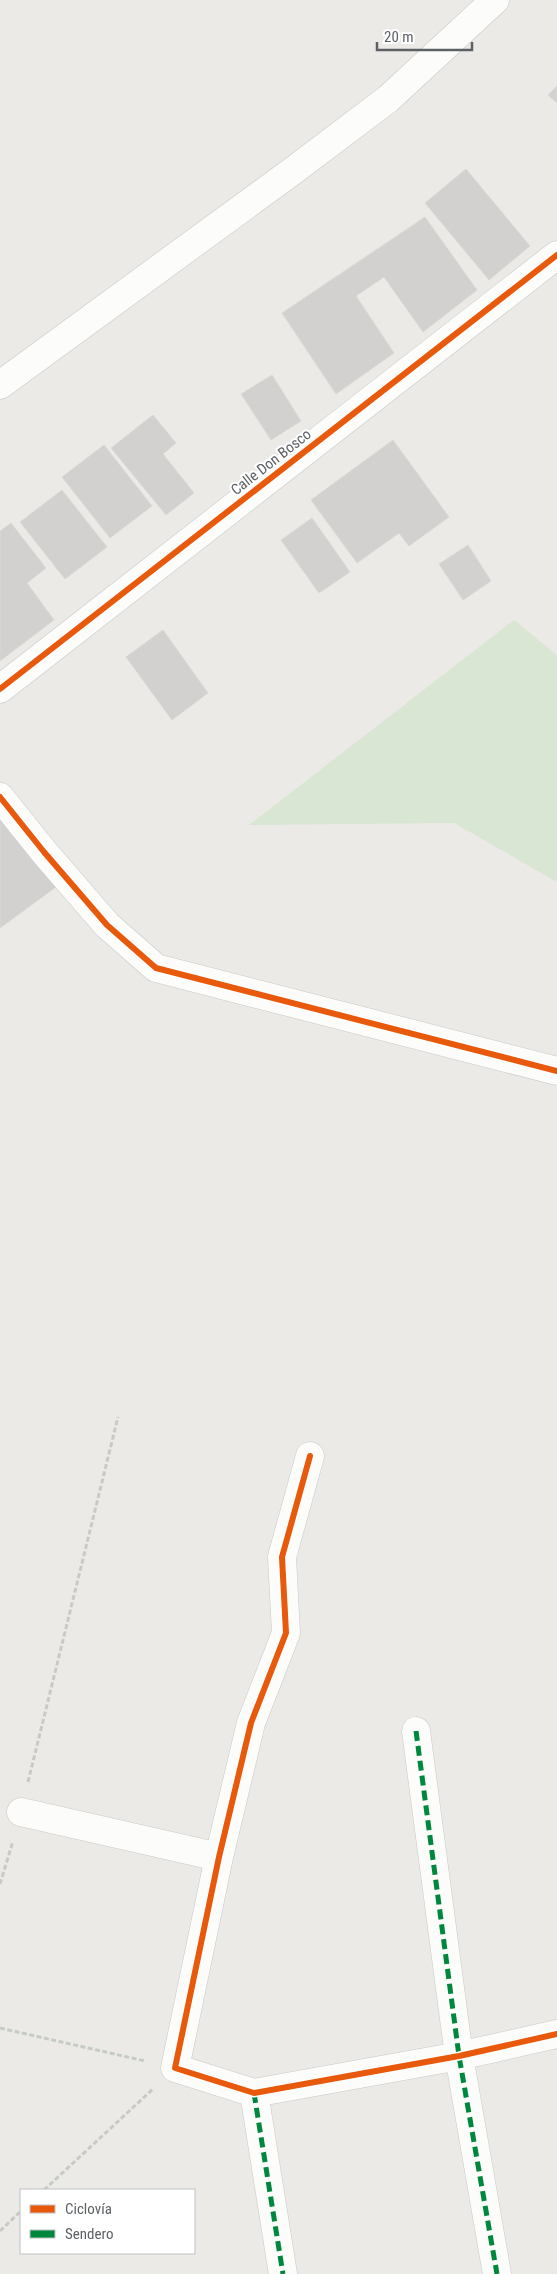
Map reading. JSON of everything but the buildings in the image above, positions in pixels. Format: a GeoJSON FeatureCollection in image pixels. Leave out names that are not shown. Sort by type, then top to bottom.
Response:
{"type":"FeatureCollection","features":[{"type":"Feature","properties":{"kind":"street"},"geometry":{"type":"LineString","coordinates":[[0,385],[388,99],[495,0]]}},
{"type":"Feature","properties":{"kind":"street","name":"Calle Don Bosco"},"geometry":{"type":"LineString","coordinates":[[0,689],[557,255]]}},
{"type":"Feature","properties":{"kind":"street"},"geometry":{"type":"LineString","coordinates":[[0,797],[44,852],[107,925],[156,968],[557,1071]]}},
{"type":"Feature","properties":{"kind":"street"},"geometry":{"type":"LineString","coordinates":[[310,1456],[282,1557],[286,1634],[251,1723],[219,1857],[175,2068],[254,2093],[459,2056],[557,2034]]}},
{"type":"Feature","properties":{"kind":"street"},"geometry":{"type":"LineString","coordinates":[[416,1731],[459,2056],[497,2274]]}},
{"type":"Feature","properties":{"kind":"street"},"geometry":{"type":"LineString","coordinates":[[21,1812],[219,1857]]}},
{"type":"Feature","properties":{"kind":"street"},"geometry":{"type":"LineString","coordinates":[[254,2093],[284,2274]]}},
{"type":"Feature","properties":{"kind":"path"},"geometry":{"type":"LineString","coordinates":[[0,1884],[21,1812],[118,1417]]}},
{"type":"Feature","properties":{"kind":"path"},"geometry":{"type":"LineString","coordinates":[[0,2028],[175,2068]]}},
{"type":"Feature","properties":{"kind":"path"},"geometry":{"type":"LineString","coordinates":[[45,2189],[175,2068]]}},
{"type":"Feature","properties":{"kind":"path"},"geometry":{"type":"LineString","coordinates":[[0,2231],[20,2212]]}},
{"type":"Feature","properties":{"kind":"green space"},"geometry":{"type":"Polygon","coordinates":[[[514,620],[557,655],[557,882],[454,823],[249,825],[514,620]]]}},
{"type":"Feature","properties":{"kind":"marked path"},"geometry":{"type":"LineString","coordinates":[[416,1731],[459,2056],[497,2274]]}},
{"type":"Feature","properties":{"kind":"marked path"},"geometry":{"type":"LineString","coordinates":[[254,2093],[283,2274]]}},
{"type":"Feature","properties":{"kind":"cycle path"},"geometry":{"type":"LineString","coordinates":[[0,689],[557,255]]}},
{"type":"Feature","properties":{"kind":"cycle path"},"geometry":{"type":"LineString","coordinates":[[0,797],[44,852],[107,925],[156,968],[557,1071]]}},
{"type":"Feature","properties":{"kind":"cycle path"},"geometry":{"type":"LineString","coordinates":[[310,1456],[282,1557],[286,1633],[251,1723],[219,1857],[175,2068],[254,2093],[459,2056],[557,2034]]}}]}
